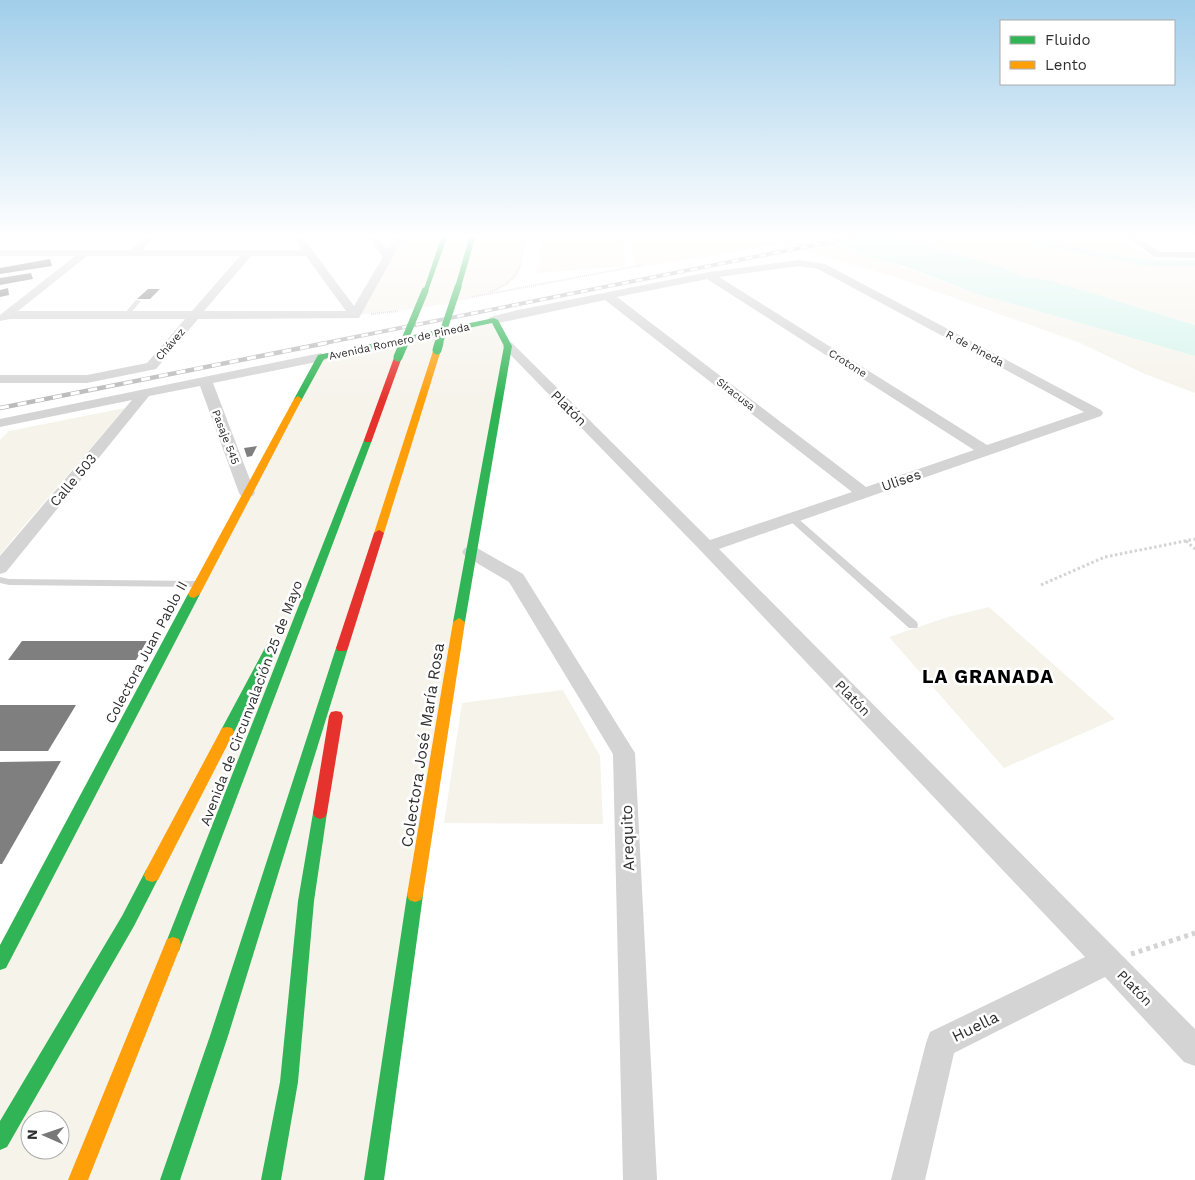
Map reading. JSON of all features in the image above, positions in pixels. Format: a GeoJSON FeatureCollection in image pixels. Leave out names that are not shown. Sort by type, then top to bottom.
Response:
{"type":"FeatureCollection","features":[{"type":"Feature","properties":{"kind":"main road","name":"Avenida de Circunvalación 25 de Mayo"},"geometry":{"type":"LineString","coordinates":[[78,1180],[135,1043],[425,290]]}},
{"type":"Feature","properties":{"kind":"main road"},"geometry":{"type":"LineString","coordinates":[[170,1180],[219,1036],[457,290]]}},
{"type":"Feature","properties":{"kind":"main road"},"geometry":{"type":"LineString","coordinates":[[494,320],[508,346]]}},
{"type":"Feature","properties":{"kind":"main road","name":"Avenida Romero de Pineda"},"geometry":{"type":"LineString","coordinates":[[321,357],[494,320]]}},
{"type":"Feature","properties":{"kind":"main road","name":"Colectora José María Rosa"},"geometry":{"type":"LineString","coordinates":[[374,1180],[422,843],[508,346]]}},
{"type":"Feature","properties":{"kind":"main road","name":"Colectora Juan Pablo II"},"geometry":{"type":"LineString","coordinates":[[0,962],[247,493],[321,357]]}},
{"type":"Feature","properties":{"kind":"main road"},"geometry":{"type":"LineString","coordinates":[[285,622],[343,507]]}},
{"type":"Feature","properties":{"kind":"main road"},"geometry":{"type":"LineString","coordinates":[[271,1180],[289,1082],[306,901],[350,626]]}},
{"type":"Feature","properties":{"kind":"main road"},"geometry":{"type":"LineString","coordinates":[[0,1140],[128,921],[276,639]]}},
{"type":"Feature","properties":{"kind":"street"},"geometry":{"type":"LineString","coordinates":[[3,318],[38,290]]}},
{"type":"Feature","properties":{"kind":"street","name":"Chávez"},"geometry":{"type":"LineString","coordinates":[[0,379],[87,379],[150,366],[216,290]]}},
{"type":"Feature","properties":{"kind":"street"},"geometry":{"type":"LineString","coordinates":[[337,290],[355,315]]}},
{"type":"Feature","properties":{"kind":"street"},"geometry":{"type":"LineString","coordinates":[[355,315],[369,290]]}},
{"type":"Feature","properties":{"kind":"street","name":"Avenida Romero de Pineda"},"geometry":{"type":"LineString","coordinates":[[494,320],[637,290]]}},
{"type":"Feature","properties":{"kind":"street","name":"Crotone"},"geometry":{"type":"LineString","coordinates":[[733,290],[986,451]]}},
{"type":"Feature","properties":{"kind":"street","name":"R de Pineda"},"geometry":{"type":"LineString","coordinates":[[868,290],[1096,413]]}},
{"type":"Feature","properties":{"kind":"street","name":"Siracusa"},"geometry":{"type":"LineString","coordinates":[[608,296],[864,493]]}},
{"type":"Feature","properties":{"kind":"street"},"geometry":{"type":"LineString","coordinates":[[3,318],[126,315],[355,315]]}},
{"type":"Feature","properties":{"kind":"street","name":"Platón"},"geometry":{"type":"LineString","coordinates":[[508,346],[707,548],[1195,1051]]}},
{"type":"Feature","properties":{"kind":"street","name":"Avenida Romero de Pineda"},"geometry":{"type":"LineString","coordinates":[[1,423],[321,357]]}},
{"type":"Feature","properties":{"kind":"street","name":"Pasaje 545"},"geometry":{"type":"LineString","coordinates":[[204,380],[247,493]]}},
{"type":"Feature","properties":{"kind":"street","name":"Calle 503"},"geometry":{"type":"LineString","coordinates":[[0,568],[145,393]]}},
{"type":"Feature","properties":{"kind":"street","name":"Ulises"},"geometry":{"type":"LineString","coordinates":[[707,548],[1096,413]]}},
{"type":"Feature","properties":{"kind":"street","name":"Arequito"},"geometry":{"type":"LineString","coordinates":[[471,552],[516,578],[624,753],[640,1180]]}},
{"type":"Feature","properties":{"kind":"street","name":"Huella"},"geometry":{"type":"LineString","coordinates":[[908,1180],[941,1043],[1108,961]]}},
{"type":"Feature","properties":{"kind":"lane"},"geometry":{"type":"LineString","coordinates":[[126,315],[138,301]]}},
{"type":"Feature","properties":{"kind":"lane"},"geometry":{"type":"LineString","coordinates":[[792,518],[912,625]]}},
{"type":"Feature","properties":{"kind":"lane"},"geometry":{"type":"LineString","coordinates":[[0,580],[9,582],[200,584]]}},
{"type":"Feature","properties":{"kind":"path"},"geometry":{"type":"LineString","coordinates":[[496,290],[485,294],[506,290]]}},
{"type":"Feature","properties":{"kind":"path"},"geometry":{"type":"LineString","coordinates":[[1041,585],[1106,557],[1195,539]]}},
{"type":"Feature","properties":{"kind":"path"},"geometry":{"type":"LineString","coordinates":[[1186,541],[1195,548]]}},
{"type":"Feature","properties":{"kind":"path"},"geometry":{"type":"LineString","coordinates":[[1108,961],[1195,933]]}},
{"type":"Feature","properties":{"kind":"shaded area"},"geometry":{"type":"Polygon","coordinates":[[[369,290],[495,290],[439,305],[355,315],[369,290]]]}},
{"type":"Feature","properties":{"kind":"shaded area"},"geometry":{"type":"Polygon","coordinates":[[[932,290],[967,290],[1195,356],[1195,393],[1145,374],[1078,342],[932,290]]]}},
{"type":"Feature","properties":{"kind":"shaded area"},"geometry":{"type":"Polygon","coordinates":[[[967,290],[1081,290],[1195,325],[1195,356],[967,290]]]}},
{"type":"Feature","properties":{"kind":"shaded area"},"geometry":{"type":"Polygon","coordinates":[[[1081,290],[1195,290],[1195,325],[1081,290]]]}},
{"type":"Feature","properties":{"kind":"shaded area"},"geometry":{"type":"Polygon","coordinates":[[[494,320],[508,346],[374,1180],[0,1180],[0,962],[321,357],[494,320]]]}},
{"type":"Feature","properties":{"kind":"shaded area"},"geometry":{"type":"Polygon","coordinates":[[[125,408],[0,555],[0,440],[9,431],[125,408]]]}},
{"type":"Feature","properties":{"kind":"shaded area"},"geometry":{"type":"Polygon","coordinates":[[[989,607],[1115,719],[1004,768],[889,637],[948,617],[989,607]]]}},
{"type":"Feature","properties":{"kind":"shaded area"},"geometry":{"type":"Polygon","coordinates":[[[563,690],[600,756],[603,824],[444,823],[462,703],[563,690]]]}},
{"type":"Feature","properties":{"kind":"building"},"geometry":{"type":"Polygon","coordinates":[[[0,290],[8,290],[9,295],[0,297],[0,290]]]}},
{"type":"Feature","properties":{"kind":"building"},"geometry":{"type":"Polygon","coordinates":[[[147,290],[159,290],[150,299],[137,299],[147,290]]]}},
{"type":"Feature","properties":{"kind":"building"},"geometry":{"type":"Polygon","coordinates":[[[257,446],[252,456],[247,457],[244,448],[257,446]]]}},
{"type":"Feature","properties":{"kind":"building"},"geometry":{"type":"Polygon","coordinates":[[[22,641],[147,641],[136,660],[8,660],[22,641]]]}},
{"type":"Feature","properties":{"kind":"building"},"geometry":{"type":"Polygon","coordinates":[[[0,705],[76,705],[48,751],[0,751],[0,705]]]}},
{"type":"Feature","properties":{"kind":"building"},"geometry":{"type":"Polygon","coordinates":[[[61,761],[2,864],[0,864],[0,762],[61,761]]]}},
{"type":"Feature","properties":{"kind":"railway"},"geometry":{"type":"LineString","coordinates":[[320,344],[589,290]]}},
{"type":"Feature","properties":{"kind":"railway"},"geometry":{"type":"LineString","coordinates":[[0,408],[326,343]]}},
{"type":"Feature","properties":{"kind":"traffic: fast"},"geometry":{"type":"LineString","coordinates":[[437,350],[457,290]]}},
{"type":"Feature","properties":{"kind":"traffic: fast"},"geometry":{"type":"LineString","coordinates":[[398,357],[425,291]]}},
{"type":"Feature","properties":{"kind":"traffic: fast"},"geometry":{"type":"LineString","coordinates":[[298,399],[321,357],[494,320],[508,346],[459,622]]}},
{"type":"Feature","properties":{"kind":"traffic: fast"},"geometry":{"type":"LineString","coordinates":[[173,945],[368,440]]}},
{"type":"Feature","properties":{"kind":"traffic: fast"},"geometry":{"type":"LineString","coordinates":[[0,962],[194,594]]}},
{"type":"Feature","properties":{"kind":"traffic: fast"},"geometry":{"type":"LineString","coordinates":[[227,732],[272,646]]}},
{"type":"Feature","properties":{"kind":"traffic: fast"},"geometry":{"type":"LineString","coordinates":[[170,1180],[219,1036],[342,648]]}},
{"type":"Feature","properties":{"kind":"traffic: fast"},"geometry":{"type":"LineString","coordinates":[[271,1180],[289,1082],[306,901],[320,813]]}},
{"type":"Feature","properties":{"kind":"traffic: fast"},"geometry":{"type":"LineString","coordinates":[[0,1140],[128,921],[152,875]]}},
{"type":"Feature","properties":{"kind":"traffic: fast"},"geometry":{"type":"LineString","coordinates":[[374,1180],[415,895]]}},
{"type":"Feature","properties":{"kind":"traffic: slow"},"geometry":{"type":"LineString","coordinates":[[379,533],[437,350]]}},
{"type":"Feature","properties":{"kind":"traffic: slow"},"geometry":{"type":"LineString","coordinates":[[194,594],[298,399]]}},
{"type":"Feature","properties":{"kind":"traffic: slow"},"geometry":{"type":"LineString","coordinates":[[415,895],[459,622]]}},
{"type":"Feature","properties":{"kind":"traffic: slow"},"geometry":{"type":"LineString","coordinates":[[152,875],[227,732]]}},
{"type":"Feature","properties":{"kind":"traffic: slow"},"geometry":{"type":"LineString","coordinates":[[78,1180],[173,945]]}},
{"type":"Feature","properties":{"kind":"traffic: jam"},"geometry":{"type":"LineString","coordinates":[[368,440],[398,357]]}},
{"type":"Feature","properties":{"kind":"traffic: jam"},"geometry":{"type":"LineString","coordinates":[[342,648],[379,533]]}},
{"type":"Feature","properties":{"kind":"traffic: jam"},"geometry":{"type":"LineString","coordinates":[[320,813],[336,716]]}},
{"type":"Feature","properties":{"kind":"district","name":"LA GRANADA"},"geometry":{"type":"Point","coordinates":[988,676]}}]}
